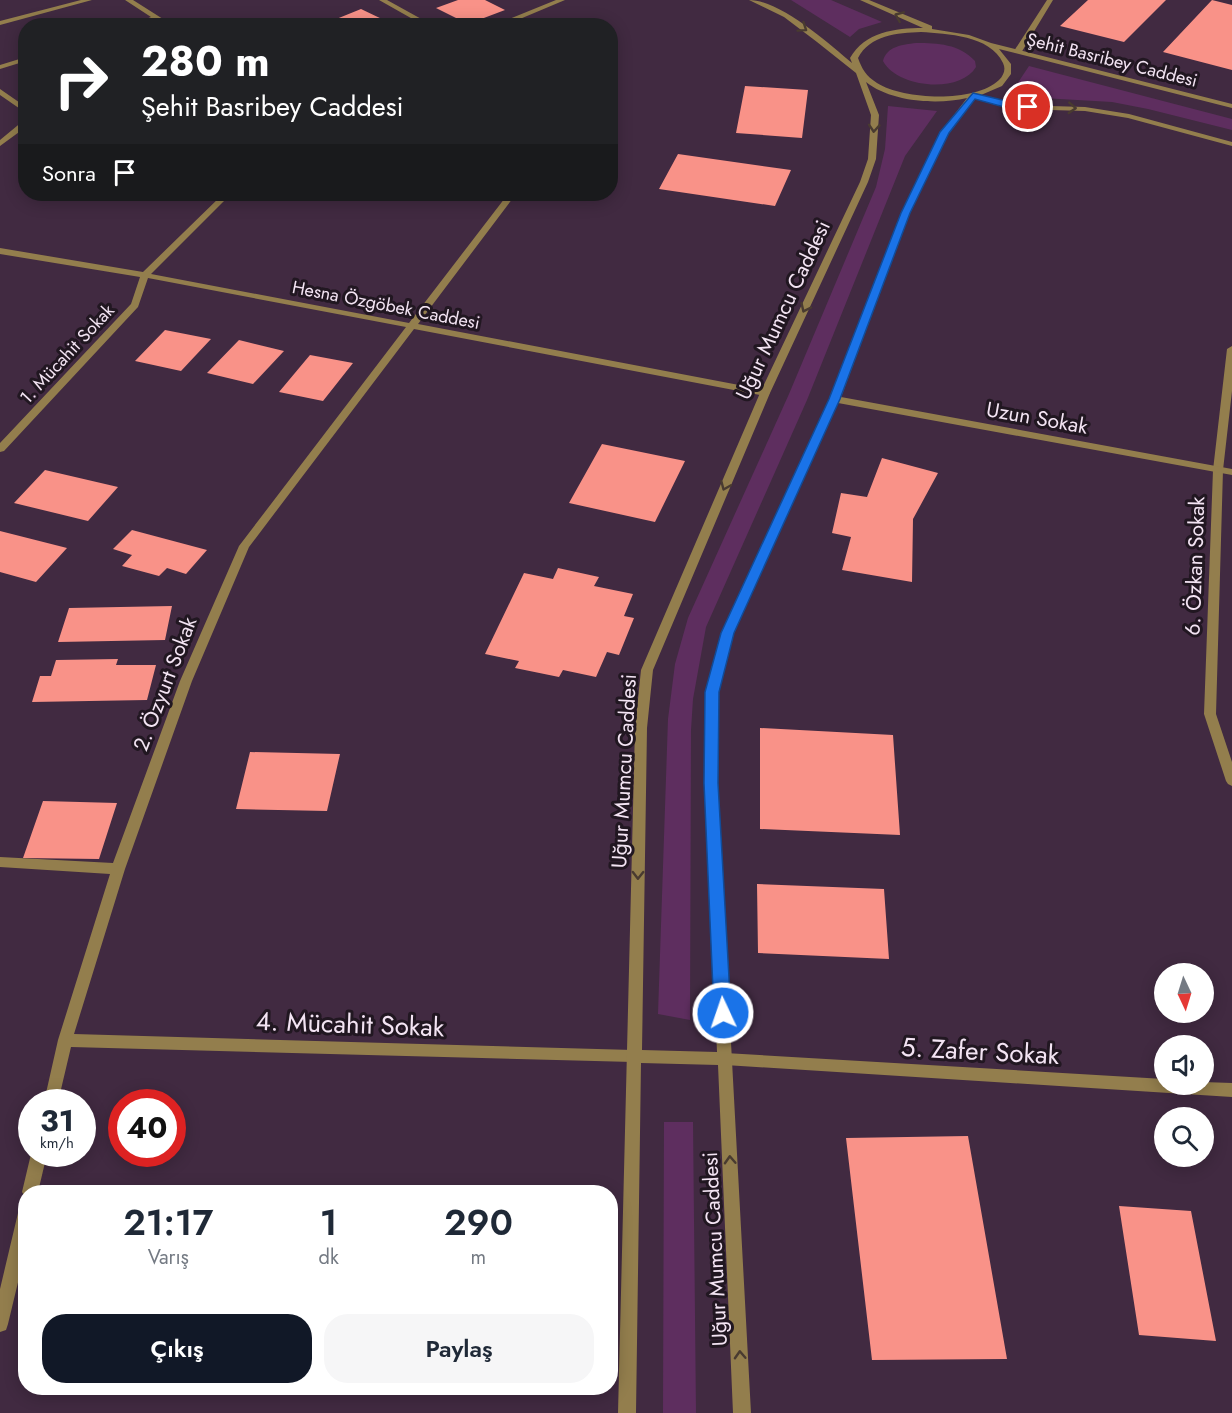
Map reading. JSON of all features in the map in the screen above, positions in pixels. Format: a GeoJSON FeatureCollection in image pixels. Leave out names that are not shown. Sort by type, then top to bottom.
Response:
{"type":"FeatureCollection","features":[{"type":"Feature","properties":{"kind":"street"},"geometry":{"type":"LineString","coordinates":[[19,18],[89,0]]}},
{"type":"Feature","properties":{"kind":"street"},"geometry":{"type":"LineString","coordinates":[[128,0],[157,17]]}},
{"type":"Feature","properties":{"kind":"street"},"geometry":{"type":"LineString","coordinates":[[382,0],[416,18]]}},
{"type":"Feature","properties":{"kind":"street"},"geometry":{"type":"LineString","coordinates":[[516,18],[562,0]]}},
{"type":"Feature","properties":{"kind":"street"},"geometry":{"type":"LineString","coordinates":[[752,0],[786,16],[877,86],[907,95],[941,99],[973,95],[995,87],[1003,81],[1008,69],[1002,55],[984,43]]}},
{"type":"Feature","properties":{"kind":"street"},"geometry":{"type":"LineString","coordinates":[[863,0],[936,31]]}},
{"type":"Feature","properties":{"kind":"street"},"geometry":{"type":"LineString","coordinates":[[1018,51],[1050,0]]}},
{"type":"Feature","properties":{"kind":"street"},"geometry":{"type":"LineString","coordinates":[[0,23],[18,18]]}},
{"type":"Feature","properties":{"kind":"street"},"geometry":{"type":"LineString","coordinates":[[859,72],[854,58],[856,52],[869,40],[892,33],[936,31]]}},
{"type":"Feature","properties":{"kind":"street","name":"Şehit Basribey Caddesi"},"geometry":{"type":"LineString","coordinates":[[936,31],[1232,106]]}},
{"type":"Feature","properties":{"kind":"street"},"geometry":{"type":"LineString","coordinates":[[0,67],[18,61]]}},
{"type":"Feature","properties":{"kind":"street","name":"Uğur Mumcu Caddesi"},"geometry":{"type":"LineString","coordinates":[[627,1413],[641,728],[647,670],[765,393],[864,182],[872,159],[875,115],[859,72]]}},
{"type":"Feature","properties":{"kind":"street"},"geometry":{"type":"LineString","coordinates":[[0,91],[18,105]]}},
{"type":"Feature","properties":{"kind":"street"},"geometry":{"type":"LineString","coordinates":[[973,95],[1015,107],[1085,109],[1130,116],[1232,144]]}},
{"type":"Feature","properties":{"kind":"street","name":"Uğur Mumcu Caddesi"},"geometry":{"type":"LineString","coordinates":[[742,1413],[711,783],[712,692],[728,633],[835,399],[906,213],[945,132],[973,95]]}},
{"type":"Feature","properties":{"kind":"street"},"geometry":{"type":"LineString","coordinates":[[0,144],[18,129]]}},
{"type":"Feature","properties":{"kind":"street"},"geometry":{"type":"LineString","coordinates":[[145,275],[220,201]]}},
{"type":"Feature","properties":{"kind":"street","name":"2. Özyurt Sokak"},"geometry":{"type":"LineString","coordinates":[[54,1089],[65,1040],[118,869],[186,681],[244,546],[507,201]]}},
{"type":"Feature","properties":{"kind":"street","name":"Hesna Özgöbek Caddesi"},"geometry":{"type":"LineString","coordinates":[[0,251],[145,275],[765,393]]}},
{"type":"Feature","properties":{"kind":"street","name":"1. Mücahit Sokak"},"geometry":{"type":"LineString","coordinates":[[0,449],[135,305],[145,275]]}},
{"type":"Feature","properties":{"kind":"street","name":"6. Özkan Sokak"},"geometry":{"type":"LineString","coordinates":[[1232,349],[1218,470],[1210,714],[1232,781]]}},
{"type":"Feature","properties":{"kind":"street","name":"Uzun Sokak"},"geometry":{"type":"LineString","coordinates":[[835,399],[1232,472]]}},
{"type":"Feature","properties":{"kind":"street"},"geometry":{"type":"LineString","coordinates":[[0,862],[118,869]]}},
{"type":"Feature","properties":{"kind":"street","name":"4. Mücahit Sokak"},"geometry":{"type":"LineString","coordinates":[[65,1040],[725,1059]]}},
{"type":"Feature","properties":{"kind":"street","name":"5. Zafer Sokak"},"geometry":{"type":"LineString","coordinates":[[725,1059],[1232,1090]]}},
{"type":"Feature","properties":{"kind":"street"},"geometry":{"type":"LineString","coordinates":[[32,1185],[36,1167]]}},
{"type":"Feature","properties":{"kind":"street"},"geometry":{"type":"LineString","coordinates":[[0,1324],[18,1247]]}},
{"type":"Feature","properties":{"kind":"shaded area"},"geometry":{"type":"Polygon","coordinates":[[[791,0],[831,0],[882,22],[859,29],[850,37],[791,0]]]}},
{"type":"Feature","properties":{"kind":"shaded area"},"geometry":{"type":"Polygon","coordinates":[[[916,43],[940,44],[955,48],[969,55],[975,61],[976,67],[968,76],[957,81],[929,84],[901,77],[890,70],[883,61],[892,49],[916,43]]]}},
{"type":"Feature","properties":{"kind":"shaded area"},"geometry":{"type":"Polygon","coordinates":[[[1029,66],[1232,119],[1232,130],[1112,102],[1009,96],[1029,66]]]}},
{"type":"Feature","properties":{"kind":"shaded area"},"geometry":{"type":"Polygon","coordinates":[[[888,106],[937,111],[905,156],[807,400],[706,627],[693,699],[691,730],[690,1020],[658,1014],[668,719],[675,664],[688,618],[789,394],[876,187],[885,149],[888,106]]]}},
{"type":"Feature","properties":{"kind":"shaded area"},"geometry":{"type":"Polygon","coordinates":[[[664,1122],[693,1122],[696,1413],[663,1413],[664,1122]]]}},
{"type":"Feature","properties":{"kind":"building"},"geometry":{"type":"Polygon","coordinates":[[[458,0],[485,0],[505,10],[484,18],[456,18],[436,8],[458,0]]]}},
{"type":"Feature","properties":{"kind":"building"},"geometry":{"type":"Polygon","coordinates":[[[1088,0],[1166,0],[1124,42],[1060,26],[1088,0]]]}},
{"type":"Feature","properties":{"kind":"building"},"geometry":{"type":"Polygon","coordinates":[[[1212,0],[1232,5],[1232,70],[1163,52],[1212,0]]]}},
{"type":"Feature","properties":{"kind":"building"},"geometry":{"type":"Polygon","coordinates":[[[361,9],[380,18],[339,18],[361,9]]]}},
{"type":"Feature","properties":{"kind":"building"},"geometry":{"type":"Polygon","coordinates":[[[745,86],[808,90],[802,138],[736,133],[745,86]]]}},
{"type":"Feature","properties":{"kind":"building"},"geometry":{"type":"Polygon","coordinates":[[[678,154],[791,170],[775,206],[659,189],[678,154]]]}},
{"type":"Feature","properties":{"kind":"building"},"geometry":{"type":"Polygon","coordinates":[[[165,330],[211,339],[181,371],[135,361],[165,330]]]}},
{"type":"Feature","properties":{"kind":"building"},"geometry":{"type":"Polygon","coordinates":[[[239,340],[284,351],[253,384],[207,373],[239,340]]]}},
{"type":"Feature","properties":{"kind":"building"},"geometry":{"type":"Polygon","coordinates":[[[310,355],[353,363],[323,401],[279,392],[310,355]]]}},
{"type":"Feature","properties":{"kind":"building"},"geometry":{"type":"Polygon","coordinates":[[[602,444],[685,461],[655,522],[569,503],[602,444]]]}},
{"type":"Feature","properties":{"kind":"building"},"geometry":{"type":"Polygon","coordinates":[[[882,458],[938,473],[913,519],[912,582],[842,570],[851,537],[832,533],[841,493],[867,497],[882,458]]]}},
{"type":"Feature","properties":{"kind":"building"},"geometry":{"type":"Polygon","coordinates":[[[45,470],[118,487],[88,521],[14,503],[45,470]]]}},
{"type":"Feature","properties":{"kind":"building"},"geometry":{"type":"Polygon","coordinates":[[[132,530],[207,550],[186,574],[167,568],[159,576],[122,566],[132,555],[113,549],[132,530]]]}},
{"type":"Feature","properties":{"kind":"building"},"geometry":{"type":"Polygon","coordinates":[[[0,531],[67,548],[36,582],[0,572],[0,531]]]}},
{"type":"Feature","properties":{"kind":"building"},"geometry":{"type":"Polygon","coordinates":[[[558,568],[599,577],[594,586],[633,594],[624,616],[634,618],[619,655],[607,652],[596,677],[563,670],[559,677],[515,668],[519,661],[485,654],[524,573],[553,579],[558,568]]]}},
{"type":"Feature","properties":{"kind":"building"},"geometry":{"type":"Polygon","coordinates":[[[172,606],[165,640],[58,642],[69,608],[172,606]]]}},
{"type":"Feature","properties":{"kind":"building"},"geometry":{"type":"Polygon","coordinates":[[[118,659],[116,665],[156,665],[147,700],[32,702],[40,676],[51,676],[56,660],[118,659]]]}},
{"type":"Feature","properties":{"kind":"building"},"geometry":{"type":"Polygon","coordinates":[[[760,728],[893,735],[900,835],[760,829],[760,728]]]}},
{"type":"Feature","properties":{"kind":"building"},"geometry":{"type":"Polygon","coordinates":[[[250,752],[340,754],[327,811],[236,809],[250,752]]]}},
{"type":"Feature","properties":{"kind":"building"},"geometry":{"type":"Polygon","coordinates":[[[43,801],[117,803],[99,859],[23,858],[43,801]]]}},
{"type":"Feature","properties":{"kind":"building"},"geometry":{"type":"Polygon","coordinates":[[[757,884],[884,889],[889,959],[758,953],[757,884]]]}},
{"type":"Feature","properties":{"kind":"building"},"geometry":{"type":"Polygon","coordinates":[[[968,1136],[1007,1359],[872,1360],[846,1138],[968,1136]]]}},
{"type":"Feature","properties":{"kind":"building"},"geometry":{"type":"Polygon","coordinates":[[[1119,1206],[1191,1211],[1216,1341],[1139,1335],[1119,1206]]]}},
{"type":"Feature","properties":{"kind":"route"},"geometry":{"type":"LineString","coordinates":[[723,1013],[711,783],[712,692],[728,633],[835,399],[906,213],[945,132],[973,95],[1015,107],[1028,107]]}}]}
